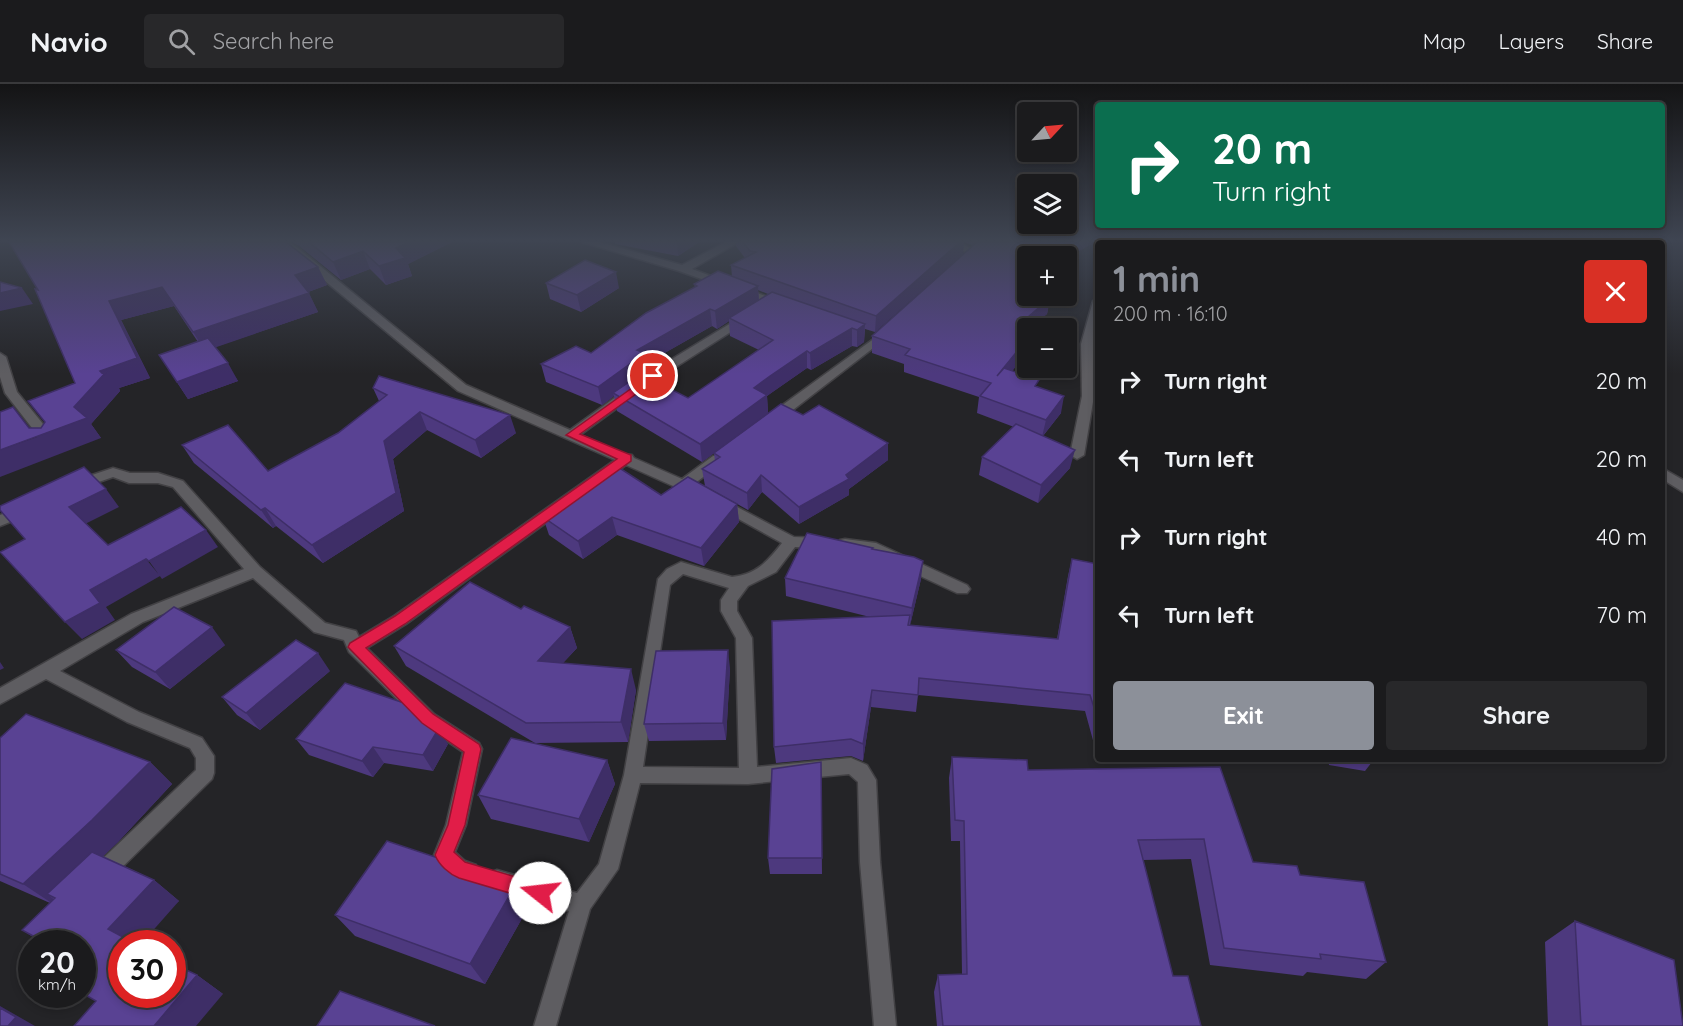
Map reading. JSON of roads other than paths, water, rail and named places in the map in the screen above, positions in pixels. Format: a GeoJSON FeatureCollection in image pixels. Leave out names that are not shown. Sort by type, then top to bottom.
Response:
{"type":"FeatureCollection","features":[{"type":"Feature","properties":{"kind":"street"},"geometry":{"type":"LineString","coordinates":[[338,286],[462,388],[685,484],[791,542],[854,544],[871,547],[962,589]]}},
{"type":"Feature","properties":{"kind":"street"},"geometry":{"type":"LineString","coordinates":[[718,286],[763,307],[794,309]]}},
{"type":"Feature","properties":{"kind":"street"},"geometry":{"type":"LineString","coordinates":[[572,435],[653,376],[763,307]]}},
{"type":"Feature","properties":{"kind":"street"},"geometry":{"type":"LineString","coordinates":[[1077,455],[1088,396],[1087,344],[1095,313]]}},
{"type":"Feature","properties":{"kind":"street"},"geometry":{"type":"LineString","coordinates":[[758,429],[873,338],[896,324]]}},
{"type":"Feature","properties":{"kind":"street"},"geometry":{"type":"LineString","coordinates":[[0,357],[5,395],[52,443]]}},
{"type":"Feature","properties":{"kind":"street"},"geometry":{"type":"LineString","coordinates":[[685,484],[731,450]]}},
{"type":"Feature","properties":{"kind":"street"},"geometry":{"type":"LineString","coordinates":[[355,647],[400,620],[627,458]]}},
{"type":"Feature","properties":{"kind":"street"},"geometry":{"type":"LineString","coordinates":[[61,492],[113,472],[129,478],[158,478],[178,484],[255,571],[320,628],[350,634],[355,647],[428,718],[473,749],[456,825],[444,855],[459,869],[581,904]]}},
{"type":"Feature","properties":{"kind":"street"},"geometry":{"type":"LineString","coordinates":[[1665,474],[1683,487]]}},
{"type":"Feature","properties":{"kind":"street"},"geometry":{"type":"LineString","coordinates":[[0,521],[35,506]]}},
{"type":"Feature","properties":{"kind":"street"},"geometry":{"type":"LineString","coordinates":[[545,1026],[581,904],[608,870],[633,775],[663,583],[672,573],[681,568],[731,583],[743,582],[771,568],[791,542]]}},
{"type":"Feature","properties":{"kind":"street"},"geometry":{"type":"LineString","coordinates":[[0,697],[137,618],[255,571]]}},
{"type":"Feature","properties":{"kind":"street"},"geometry":{"type":"LineString","coordinates":[[743,582],[729,600],[729,611],[744,638],[748,776]]}},
{"type":"Feature","properties":{"kind":"street"},"geometry":{"type":"LineString","coordinates":[[44,670],[124,712],[196,743],[204,756],[205,772],[87,888]]}},
{"type":"Feature","properties":{"kind":"street"},"geometry":{"type":"LineString","coordinates":[[633,775],[748,776],[851,766],[860,771],[867,780],[870,862],[885,1026]]}}]}
